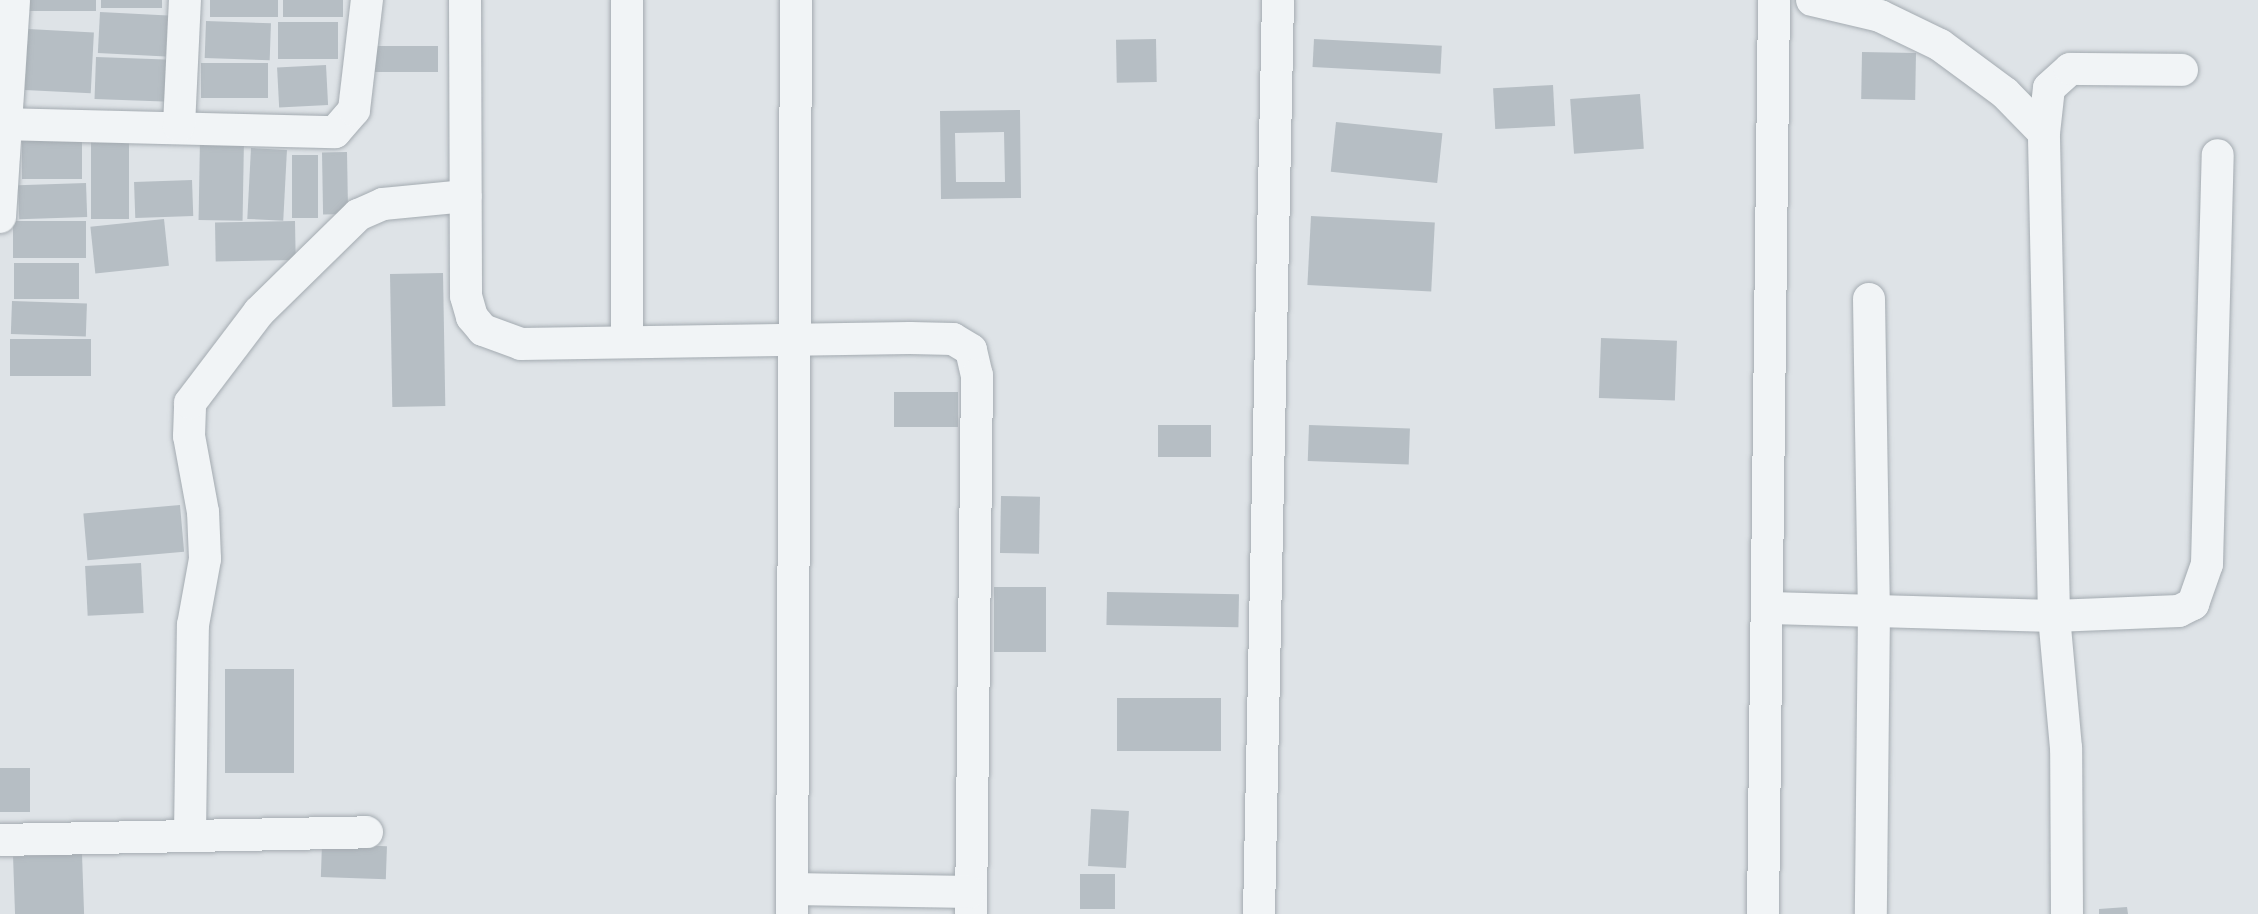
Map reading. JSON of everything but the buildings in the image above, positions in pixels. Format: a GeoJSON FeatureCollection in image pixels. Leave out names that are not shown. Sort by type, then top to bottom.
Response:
{"type":"FeatureCollection","features":[{"type":"Feature","properties":{"kind":"street"},"geometry":{"type":"LineString","coordinates":[[0,217],[14,0]]}},
{"type":"Feature","properties":{"kind":"street"},"geometry":{"type":"LineString","coordinates":[[179,126],[185,0]]}},
{"type":"Feature","properties":{"kind":"street"},"geometry":{"type":"LineString","coordinates":[[4,124],[335,132],[354,110],[367,0]]}},
{"type":"Feature","properties":{"kind":"street"},"geometry":{"type":"LineString","coordinates":[[465,0],[466,296],[472,317],[483,330],[521,344],[627,339],[796,339],[953,339],[966,343],[974,359],[970,903],[792,902],[796,339],[796,0]]}},
{"type":"Feature","properties":{"kind":"street"},"geometry":{"type":"LineString","coordinates":[[627,0],[627,339]]}},
{"type":"Feature","properties":{"kind":"street"},"geometry":{"type":"LineString","coordinates":[[1259,914],[1278,0]]}},
{"type":"Feature","properties":{"kind":"street"},"geometry":{"type":"LineString","coordinates":[[1763,914],[1770,608],[1774,0]]}},
{"type":"Feature","properties":{"kind":"street"},"geometry":{"type":"LineString","coordinates":[[1812,0],[1880,16],[1940,45],[2005,93],[2044,133]]}},
{"type":"Feature","properties":{"kind":"street"},"geometry":{"type":"LineString","coordinates":[[2067,914],[2066,748],[2054,616],[2044,133],[2049,88],[2057,76],[2070,69],[2182,70]]}},
{"type":"Feature","properties":{"kind":"street"},"geometry":{"type":"LineString","coordinates":[[1770,608],[2054,616],[2179,611],[2193,604],[2202,587],[2214,423],[2218,155]]}},
{"type":"Feature","properties":{"kind":"street"},"geometry":{"type":"LineString","coordinates":[[190,834],[193,625],[205,559],[203,512],[189,436],[190,403],[259,312],[358,215],[383,204],[466,196]]}},
{"type":"Feature","properties":{"kind":"street"},"geometry":{"type":"LineString","coordinates":[[1869,299],[1874,610],[1871,914]]}},
{"type":"Feature","properties":{"kind":"street"},"geometry":{"type":"LineString","coordinates":[[0,840],[367,832]]}}]}
